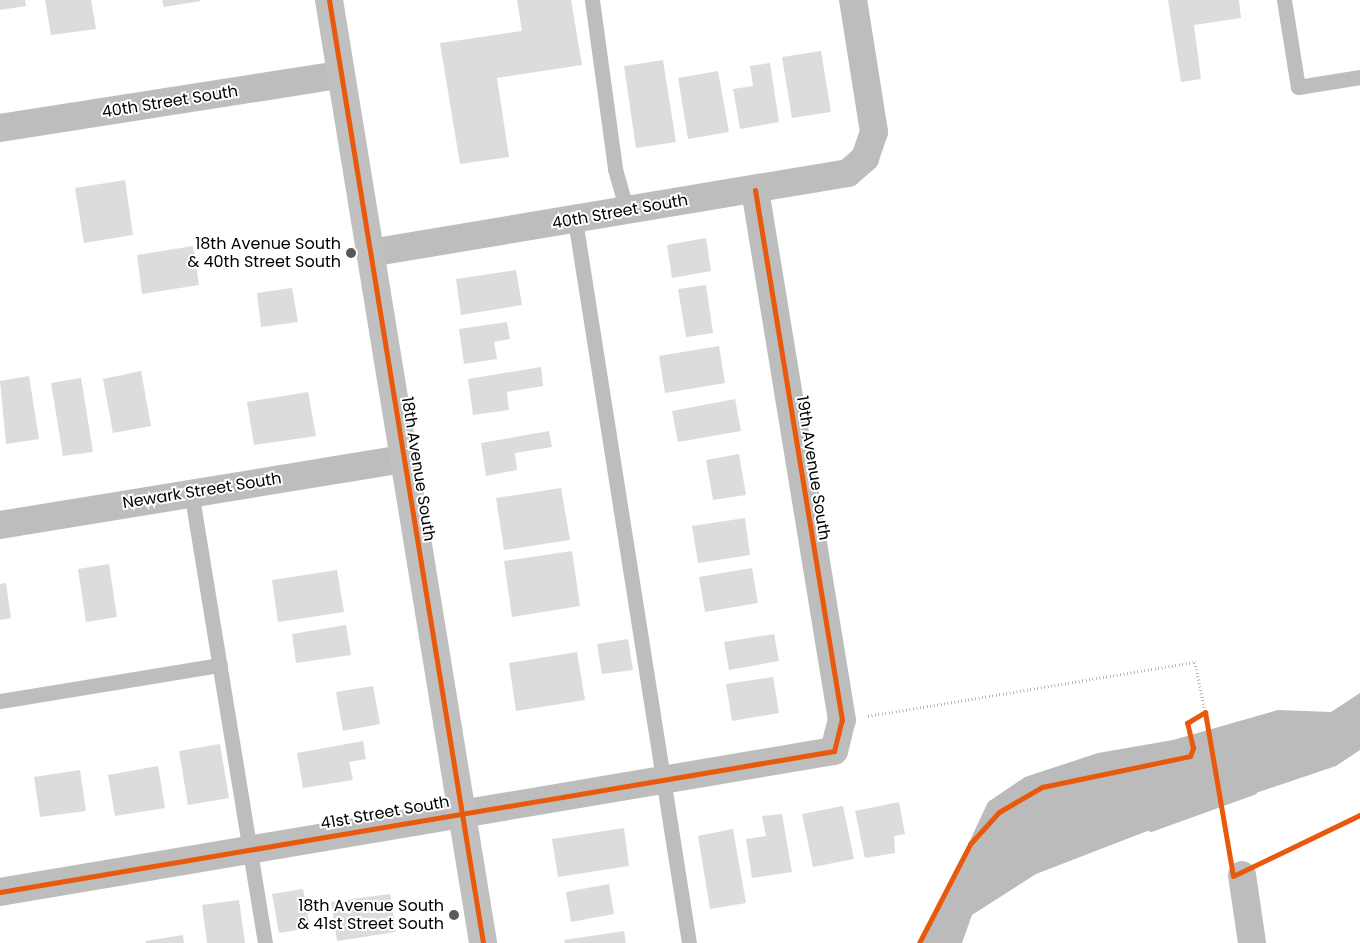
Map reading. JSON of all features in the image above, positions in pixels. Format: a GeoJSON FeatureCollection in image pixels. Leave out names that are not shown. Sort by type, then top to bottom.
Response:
{"type":"FeatureCollection","features":[{"type":"Feature","properties":{"kind":"street","name":"18th Avenue South"},"geometry":{"type":"LineString","coordinates":[[329,0],[483,943]]}},
{"type":"Feature","properties":{"kind":"street","name":"40th Street South"},"geometry":{"type":"LineString","coordinates":[[370,254],[848,173],[865,158],[874,132],[853,0]]}},
{"type":"Feature","properties":{"kind":"street","name":"40th Street South"},"geometry":{"type":"LineString","coordinates":[[0,128],[340,75]]}},
{"type":"Feature","properties":{"kind":"street","name":"19th Avenue South"},"geometry":{"type":"LineString","coordinates":[[755,190],[842,720],[834,751]]}},
{"type":"Feature","properties":{"kind":"street","name":"Newark Street South"},"geometry":{"type":"LineString","coordinates":[[0,525],[191,491],[404,459]]}},
{"type":"Feature","properties":{"kind":"street","name":"41st Street South"},"geometry":{"type":"LineString","coordinates":[[0,892],[834,751]]}},
{"type":"Feature","properties":{"kind":"street"},"geometry":{"type":"LineString","coordinates":[[1242,875],[1252,943]]}},
{"type":"Feature","properties":{"kind":"lane"},"geometry":{"type":"LineString","coordinates":[[592,0],[615,169],[627,211]]}},
{"type":"Feature","properties":{"kind":"lane"},"geometry":{"type":"LineString","coordinates":[[1284,0],[1298,86],[1360,77]]}},
{"type":"Feature","properties":{"kind":"lane"},"geometry":{"type":"LineString","coordinates":[[575,220],[665,779],[689,943]]}},
{"type":"Feature","properties":{"kind":"lane"},"geometry":{"type":"LineString","coordinates":[[191,491],[251,849],[264,943]]}},
{"type":"Feature","properties":{"kind":"lane"},"geometry":{"type":"LineString","coordinates":[[0,701],[220,665]]}},
{"type":"Feature","properties":{"kind":"path"},"geometry":{"type":"LineString","coordinates":[[842,720],[1195,662],[1206,721]]}},
{"type":"Feature","properties":{"kind":"path"},"geometry":{"type":"LineString","coordinates":[[1198,714],[1205,712]]}},
{"type":"Feature","properties":{"kind":"shaded area"},"geometry":{"type":"Polygon","coordinates":[[[1360,693],[1360,750],[1336,766],[1181,818],[1036,874],[972,915],[962,943],[922,943],[988,802],[1025,777],[1098,753],[1173,740],[1278,710],[1331,712],[1360,693]]]}},
{"type":"Feature","properties":{"kind":"building"},"geometry":{"type":"Polygon","coordinates":[[[0,0],[25,0],[26,6],[0,10],[0,0]]]}},
{"type":"Feature","properties":{"kind":"building"},"geometry":{"type":"Polygon","coordinates":[[[45,0],[91,0],[96,29],[51,35],[45,0]]]}},
{"type":"Feature","properties":{"kind":"building"},"geometry":{"type":"Polygon","coordinates":[[[162,0],[200,0],[201,1],[164,7],[162,0]]]}},
{"type":"Feature","properties":{"kind":"building"},"geometry":{"type":"Polygon","coordinates":[[[517,0],[571,0],[582,65],[497,78],[509,157],[460,164],[440,43],[522,31],[517,0]]]}},
{"type":"Feature","properties":{"kind":"building"},"geometry":{"type":"Polygon","coordinates":[[[1168,0],[1239,0],[1241,18],[1194,25],[1201,79],[1181,82],[1168,0]]]}},
{"type":"Feature","properties":{"kind":"building"},"geometry":{"type":"Polygon","coordinates":[[[821,51],[831,112],[792,118],[782,57],[821,51]]]}},
{"type":"Feature","properties":{"kind":"building"},"geometry":{"type":"Polygon","coordinates":[[[663,60],[676,142],[636,148],[624,66],[663,60]]]}},
{"type":"Feature","properties":{"kind":"building"},"geometry":{"type":"Polygon","coordinates":[[[770,63],[779,122],[740,129],[733,89],[753,86],[750,66],[770,63]]]}},
{"type":"Feature","properties":{"kind":"building"},"geometry":{"type":"Polygon","coordinates":[[[718,71],[729,132],[688,139],[678,78],[718,71]]]}},
{"type":"Feature","properties":{"kind":"building"},"geometry":{"type":"Polygon","coordinates":[[[125,180],[133,235],[84,243],[75,188],[125,180]]]}},
{"type":"Feature","properties":{"kind":"building"},"geometry":{"type":"Polygon","coordinates":[[[706,238],[711,271],[672,278],[667,245],[706,238]]]}},
{"type":"Feature","properties":{"kind":"building"},"geometry":{"type":"Polygon","coordinates":[[[193,246],[199,285],[142,294],[137,255],[193,246]]]}},
{"type":"Feature","properties":{"kind":"building"},"geometry":{"type":"Polygon","coordinates":[[[516,270],[522,305],[461,315],[456,279],[516,270]]]}},
{"type":"Feature","properties":{"kind":"building"},"geometry":{"type":"Polygon","coordinates":[[[706,285],[713,333],[686,337],[678,289],[706,285]]]}},
{"type":"Feature","properties":{"kind":"building"},"geometry":{"type":"Polygon","coordinates":[[[292,288],[298,322],[261,327],[257,293],[292,288]]]}},
{"type":"Feature","properties":{"kind":"building"},"geometry":{"type":"Polygon","coordinates":[[[507,322],[510,339],[494,342],[497,359],[464,364],[459,329],[507,322]]]}},
{"type":"Feature","properties":{"kind":"building"},"geometry":{"type":"Polygon","coordinates":[[[719,346],[725,383],[665,393],[659,356],[719,346]]]}},
{"type":"Feature","properties":{"kind":"building"},"geometry":{"type":"Polygon","coordinates":[[[541,367],[543,386],[507,392],[509,410],[473,415],[468,379],[541,367]]]}},
{"type":"Feature","properties":{"kind":"building"},"geometry":{"type":"Polygon","coordinates":[[[141,371],[151,426],[113,433],[103,379],[141,371]]]}},
{"type":"Feature","properties":{"kind":"building"},"geometry":{"type":"Polygon","coordinates":[[[29,376],[39,439],[6,444],[0,381],[29,376]]]}},
{"type":"Feature","properties":{"kind":"building"},"geometry":{"type":"Polygon","coordinates":[[[81,378],[93,452],[63,456],[51,383],[81,378]]]}},
{"type":"Feature","properties":{"kind":"building"},"geometry":{"type":"Polygon","coordinates":[[[308,392],[316,436],[254,445],[247,402],[308,392]]]}},
{"type":"Feature","properties":{"kind":"building"},"geometry":{"type":"Polygon","coordinates":[[[735,399],[741,431],[678,442],[672,411],[735,399]]]}},
{"type":"Feature","properties":{"kind":"building"},"geometry":{"type":"Polygon","coordinates":[[[549,431],[552,447],[515,453],[517,470],[486,476],[481,443],[549,431]]]}},
{"type":"Feature","properties":{"kind":"building"},"geometry":{"type":"Polygon","coordinates":[[[739,454],[746,495],[713,500],[706,460],[739,454]]]}},
{"type":"Feature","properties":{"kind":"building"},"geometry":{"type":"Polygon","coordinates":[[[561,488],[570,540],[504,550],[496,498],[561,488]]]}},
{"type":"Feature","properties":{"kind":"building"},"geometry":{"type":"Polygon","coordinates":[[[745,518],[750,555],[698,563],[692,526],[745,518]]]}},
{"type":"Feature","properties":{"kind":"building"},"geometry":{"type":"Polygon","coordinates":[[[572,551],[580,606],[512,617],[504,561],[572,551]]]}},
{"type":"Feature","properties":{"kind":"building"},"geometry":{"type":"Polygon","coordinates":[[[109,564],[117,617],[86,622],[78,569],[109,564]]]}},
{"type":"Feature","properties":{"kind":"building"},"geometry":{"type":"Polygon","coordinates":[[[752,568],[758,603],[705,612],[699,577],[752,568]]]}},
{"type":"Feature","properties":{"kind":"building"},"geometry":{"type":"Polygon","coordinates":[[[337,570],[344,612],[278,622],[272,580],[337,570]]]}},
{"type":"Feature","properties":{"kind":"building"},"geometry":{"type":"Polygon","coordinates":[[[6,583],[11,618],[0,620],[0,584],[6,583]]]}},
{"type":"Feature","properties":{"kind":"building"},"geometry":{"type":"Polygon","coordinates":[[[346,625],[351,655],[296,663],[292,634],[346,625]]]}},
{"type":"Feature","properties":{"kind":"building"},"geometry":{"type":"Polygon","coordinates":[[[774,634],[779,661],[729,670],[724,642],[774,634]]]}},
{"type":"Feature","properties":{"kind":"building"},"geometry":{"type":"Polygon","coordinates":[[[628,639],[633,670],[602,674],[597,644],[628,639]]]}},
{"type":"Feature","properties":{"kind":"building"},"geometry":{"type":"Polygon","coordinates":[[[577,652],[585,700],[516,711],[509,663],[577,652]]]}},
{"type":"Feature","properties":{"kind":"building"},"geometry":{"type":"Polygon","coordinates":[[[773,677],[779,713],[732,721],[726,684],[773,677]]]}},
{"type":"Feature","properties":{"kind":"building"},"geometry":{"type":"Polygon","coordinates":[[[373,686],[380,724],[343,731],[336,692],[373,686]]]}},
{"type":"Feature","properties":{"kind":"building"},"geometry":{"type":"Polygon","coordinates":[[[363,741],[366,759],[349,762],[353,780],[303,788],[297,753],[363,741]]]}},
{"type":"Feature","properties":{"kind":"building"},"geometry":{"type":"Polygon","coordinates":[[[220,744],[229,798],[188,805],[179,751],[220,744]]]}},
{"type":"Feature","properties":{"kind":"building"},"geometry":{"type":"Polygon","coordinates":[[[158,766],[165,808],[115,816],[108,775],[158,766]]]}},
{"type":"Feature","properties":{"kind":"building"},"geometry":{"type":"Polygon","coordinates":[[[80,770],[86,811],[40,817],[34,777],[80,770]]]}},
{"type":"Feature","properties":{"kind":"building"},"geometry":{"type":"Polygon","coordinates":[[[899,802],[905,834],[894,836],[895,853],[865,858],[855,811],[899,802]]]}},
{"type":"Feature","properties":{"kind":"building"},"geometry":{"type":"Polygon","coordinates":[[[843,806],[854,859],[813,867],[802,814],[843,806]]]}},
{"type":"Feature","properties":{"kind":"building"},"geometry":{"type":"Polygon","coordinates":[[[782,814],[792,872],[752,878],[746,839],[766,836],[762,816],[782,814]]]}},
{"type":"Feature","properties":{"kind":"building"},"geometry":{"type":"Polygon","coordinates":[[[624,828],[629,866],[558,877],[552,839],[624,828]]]}},
{"type":"Feature","properties":{"kind":"building"},"geometry":{"type":"Polygon","coordinates":[[[733,829],[746,903],[710,909],[698,836],[733,829]]]}},
{"type":"Feature","properties":{"kind":"building"},"geometry":{"type":"Polygon","coordinates":[[[609,884],[614,914],[571,922],[566,892],[609,884]]]}},
{"type":"Feature","properties":{"kind":"building"},"geometry":{"type":"Polygon","coordinates":[[[303,889],[310,928],[279,933],[272,894],[303,889]]]}},
{"type":"Feature","properties":{"kind":"building"},"geometry":{"type":"Polygon","coordinates":[[[390,894],[396,932],[337,941],[331,902],[390,894]]]}},
{"type":"Feature","properties":{"kind":"building"},"geometry":{"type":"Polygon","coordinates":[[[239,900],[245,943],[207,943],[202,905],[239,900]]]}},
{"type":"Feature","properties":{"kind":"building"},"geometry":{"type":"Polygon","coordinates":[[[624,931],[626,943],[565,943],[564,940],[624,931]]]}},
{"type":"Feature","properties":{"kind":"building"},"geometry":{"type":"Polygon","coordinates":[[[183,935],[184,943],[146,943],[146,941],[183,935]]]}},
{"type":"Feature","properties":{"kind":"waterway"},"geometry":{"type":"LineString","coordinates":[[1151,828],[1253,791]]}},
{"type":"Feature","properties":{"kind":"cycle path"},"geometry":{"type":"LineString","coordinates":[[329,0],[483,943]]}},
{"type":"Feature","properties":{"kind":"cycle path"},"geometry":{"type":"LineString","coordinates":[[0,892],[834,751],[842,720],[755,190]]}},
{"type":"Feature","properties":{"kind":"cycle path"},"geometry":{"type":"LineString","coordinates":[[919,943],[970,844],[999,812],[1042,787],[1190,756],[1193,748],[1187,723],[1205,712],[1233,876],[1360,815]]}},
{"type":"Feature","properties":{"kind":"place","name":"18th Avenue South & 40th Street South"},"geometry":{"type":"Point","coordinates":[351,253]}},
{"type":"Feature","properties":{"kind":"place","name":"18th Avenue South & 41st Street South"},"geometry":{"type":"Point","coordinates":[454,915]}}]}
